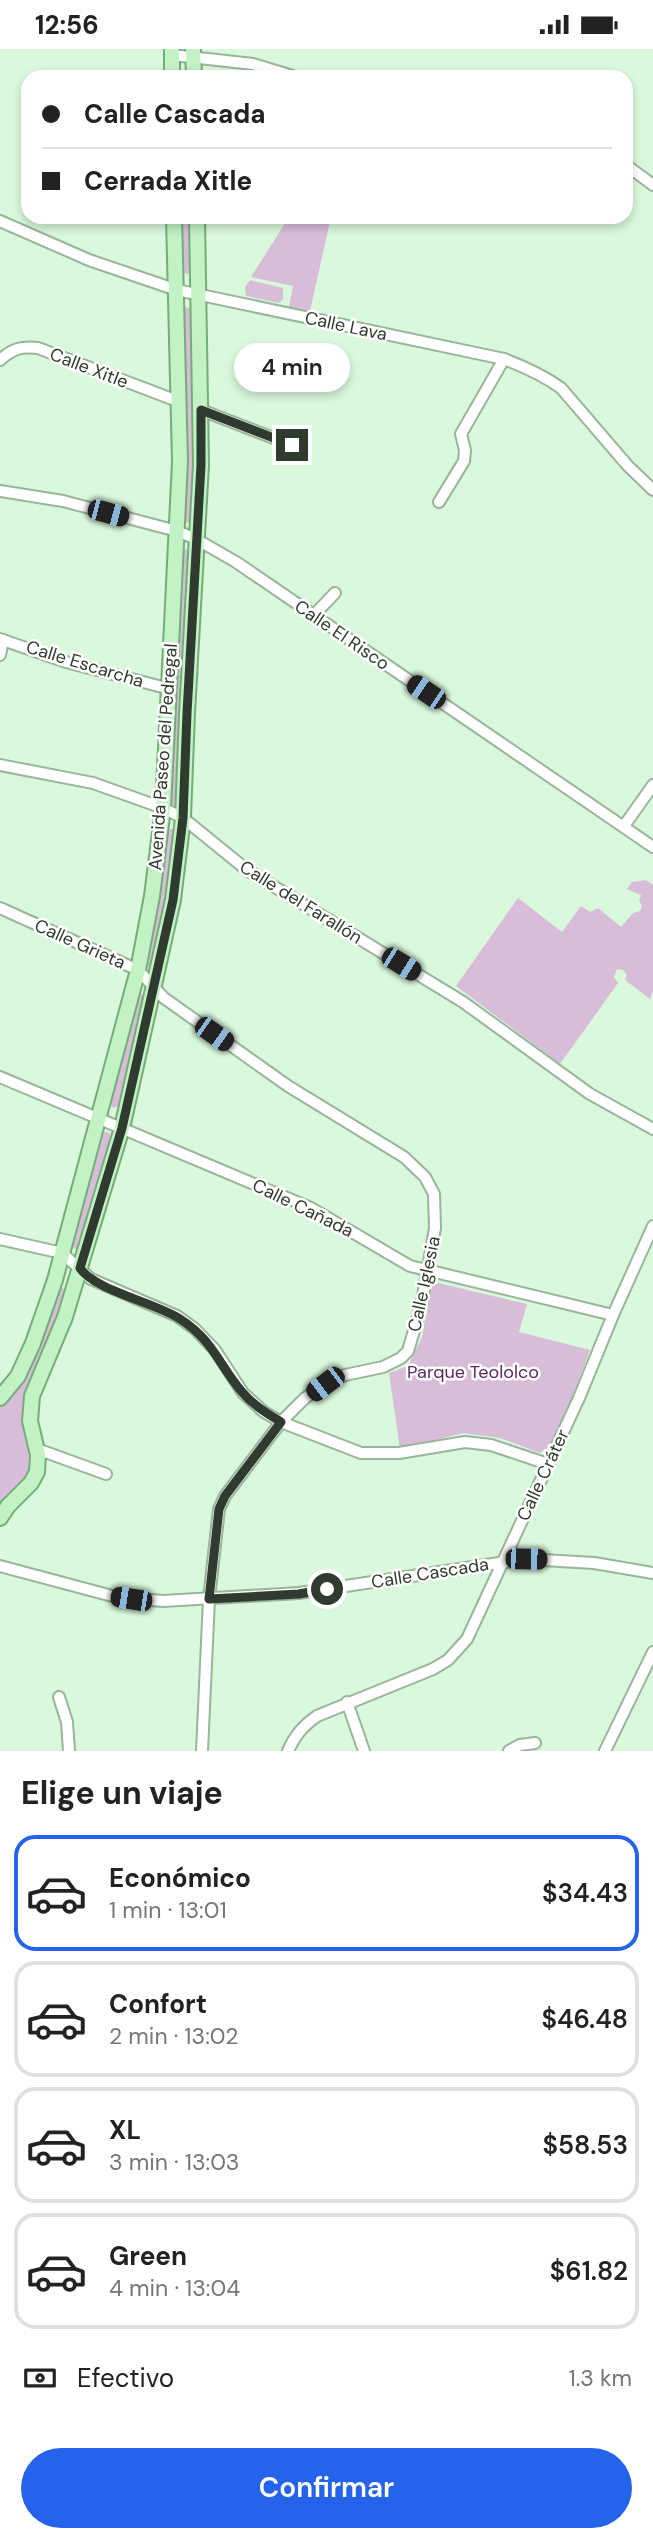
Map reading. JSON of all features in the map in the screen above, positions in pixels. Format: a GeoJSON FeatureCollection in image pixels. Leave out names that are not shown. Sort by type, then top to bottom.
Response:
{"type":"FeatureCollection","features":[{"type":"Feature","properties":{"kind":"main road"},"geometry":{"type":"LineString","coordinates":[[172,52],[172,70]]}},
{"type":"Feature","properties":{"kind":"main road","name":"Avenida Paseo del Pedregal"},"geometry":{"type":"LineString","coordinates":[[0,1398],[15,1381],[33,1343],[62,1253],[138,970],[152,896],[163,808],[177,531],[180,402],[174,224]]}},
{"type":"Feature","properties":{"kind":"main road","name":"Avenida Paseo del Pedregal"},"geometry":{"type":"LineString","coordinates":[[0,1518],[34,1478],[38,1465],[30,1421],[31,1401],[56,1342],[122,1128],[173,900],[183,818],[201,465],[197,224]]}},
{"type":"Feature","properties":{"kind":"street"},"geometry":{"type":"LineString","coordinates":[[172,52],[193,53],[273,70]]}},
{"type":"Feature","properties":{"kind":"street"},"geometry":{"type":"LineString","coordinates":[[633,170],[653,185]]}},
{"type":"Feature","properties":{"kind":"street","name":"Calle Lava"},"geometry":{"type":"LineString","coordinates":[[0,221],[89,260],[177,290],[504,359],[534,371],[561,388],[628,466],[653,490]]}},
{"type":"Feature","properties":{"kind":"street","name":"Calle Xitle"},"geometry":{"type":"LineString","coordinates":[[0,360],[11,350],[38,348],[180,402]]}},
{"type":"Feature","properties":{"kind":"street"},"geometry":{"type":"LineString","coordinates":[[439,502],[464,461],[465,450],[461,434],[504,359]]}},
{"type":"Feature","properties":{"kind":"street"},"geometry":{"type":"LineString","coordinates":[[201,410],[292,445]]}},
{"type":"Feature","properties":{"kind":"street","name":"Calle El Risco"},"geometry":{"type":"LineString","coordinates":[[0,491],[63,501],[177,531],[196,539],[236,562],[653,847]]}},
{"type":"Feature","properties":{"kind":"street"},"geometry":{"type":"LineString","coordinates":[[314,615],[335,593]]}},
{"type":"Feature","properties":{"kind":"street"},"geometry":{"type":"LineString","coordinates":[[0,655],[1,639]]}},
{"type":"Feature","properties":{"kind":"street","name":"Calle Escarcha"},"geometry":{"type":"LineString","coordinates":[[1,639],[65,662],[170,689]]}},
{"type":"Feature","properties":{"kind":"street","name":"Calle del Farallón"},"geometry":{"type":"LineString","coordinates":[[0,765],[93,783],[183,818],[247,870],[463,1002],[590,1094],[653,1129]]}},
{"type":"Feature","properties":{"kind":"street"},"geometry":{"type":"LineString","coordinates":[[624,826],[653,785]]}},
{"type":"Feature","properties":{"kind":"street","name":"Calle Grieta"},"geometry":{"type":"LineString","coordinates":[[0,908],[138,970],[155,987]]}},
{"type":"Feature","properties":{"kind":"street","name":"Calle Iglesia"},"geometry":{"type":"LineString","coordinates":[[155,987],[164,998],[288,1086],[404,1157],[425,1177],[434,1194],[436,1211],[421,1307],[408,1351],[401,1358],[383,1367],[345,1375],[325,1384],[281,1422],[225,1496],[219,1509],[209,1599],[202,1751]]}},
{"type":"Feature","properties":{"kind":"street","name":"Calle Cañada"},"geometry":{"type":"LineString","coordinates":[[0,1077],[311,1208],[410,1266],[612,1315]]}},
{"type":"Feature","properties":{"kind":"street","name":"Calle Cráter"},"geometry":{"type":"LineString","coordinates":[[288,1751],[304,1724],[347,1702],[433,1669],[459,1649],[467,1639],[579,1398],[612,1315],[653,1226]]}},
{"type":"Feature","properties":{"kind":"street"},"geometry":{"type":"LineString","coordinates":[[0,1239],[62,1253],[91,1279],[177,1316],[195,1329],[215,1350],[243,1393],[264,1412],[281,1422],[361,1453],[399,1453],[465,1442],[491,1445],[548,1464]]}},
{"type":"Feature","properties":{"kind":"street"},"geometry":{"type":"LineString","coordinates":[[37,1449],[106,1474]]}},
{"type":"Feature","properties":{"kind":"street","name":"Calle Cascada"},"geometry":{"type":"LineString","coordinates":[[0,1566],[131,1599],[163,1601],[299,1594],[526,1559],[594,1563],[653,1573]]}},
{"type":"Feature","properties":{"kind":"street"},"geometry":{"type":"LineString","coordinates":[[605,1751],[653,1652]]}},
{"type":"Feature","properties":{"kind":"street"},"geometry":{"type":"LineString","coordinates":[[60,1697],[67,1722],[69,1751]]}},
{"type":"Feature","properties":{"kind":"street"},"geometry":{"type":"LineString","coordinates":[[347,1702],[364,1751]]}},
{"type":"Feature","properties":{"kind":"street"},"geometry":{"type":"LineString","coordinates":[[509,1751],[520,1745],[534,1743]]}},
{"type":"Feature","properties":{"kind":"green space"},"geometry":{"type":"Polygon","coordinates":[[[180,224],[192,224],[192,272],[181,272],[180,224]]]}},
{"type":"Feature","properties":{"kind":"green space"},"geometry":{"type":"Polygon","coordinates":[[[329,224],[310,311],[289,307],[293,286],[251,277],[284,225],[329,224]]]}},
{"type":"Feature","properties":{"kind":"green space"},"geometry":{"type":"Polygon","coordinates":[[[250,280],[283,288],[283,299],[279,303],[246,296],[245,287],[250,280]]]}},
{"type":"Feature","properties":{"kind":"green space"},"geometry":{"type":"Polygon","coordinates":[[[186,307],[193,310],[196,464],[192,519],[187,523],[184,522],[183,310],[186,307]]]}},
{"type":"Feature","properties":{"kind":"green space"},"geometry":{"type":"Polygon","coordinates":[[[182,548],[192,551],[178,804],[170,806],[182,548]]]}},
{"type":"Feature","properties":{"kind":"green space"},"geometry":{"type":"Polygon","coordinates":[[[168,829],[174,829],[176,833],[169,895],[153,965],[149,967],[144,964],[168,829]]]}},
{"type":"Feature","properties":{"kind":"green space"},"geometry":{"type":"Polygon","coordinates":[[[646,880],[653,885],[653,991],[650,999],[625,980],[627,975],[623,970],[617,969],[614,977],[618,983],[560,1064],[456,986],[518,898],[562,932],[581,906],[590,912],[598,908],[621,927],[633,913],[640,911],[642,906],[639,901],[641,895],[627,889],[632,882],[646,880]]]}},
{"type":"Feature","properties":{"kind":"green space"},"geometry":{"type":"Polygon","coordinates":[[[141,994],[145,996],[122,1097],[119,1106],[113,1108],[108,1102],[136,999],[141,994]]]}},
{"type":"Feature","properties":{"kind":"green space"},"geometry":{"type":"Polygon","coordinates":[[[100,1131],[110,1133],[110,1143],[82,1243],[76,1249],[71,1248],[69,1244],[100,1131]]]}},
{"type":"Feature","properties":{"kind":"green space","name":"Parque Teololco"},"geometry":{"type":"Polygon","coordinates":[[[438,1283],[527,1304],[519,1332],[590,1350],[555,1443],[540,1453],[500,1438],[463,1433],[400,1449],[389,1373],[408,1366],[422,1337],[431,1287],[438,1283]]]}},
{"type":"Feature","properties":{"kind":"green space"},"geometry":{"type":"Polygon","coordinates":[[[56,1286],[68,1290],[41,1367],[33,1470],[0,1509],[0,1404],[56,1286]]]}},
{"type":"Feature","properties":{"kind":"route"},"geometry":{"type":"LineString","coordinates":[[292,445],[201,410],[201,465],[183,818],[173,900],[122,1128],[80,1268],[91,1279],[177,1316],[195,1329],[215,1350],[243,1393],[264,1412],[281,1422],[225,1496],[219,1509],[209,1599],[299,1594],[327,1589]]}}]}
